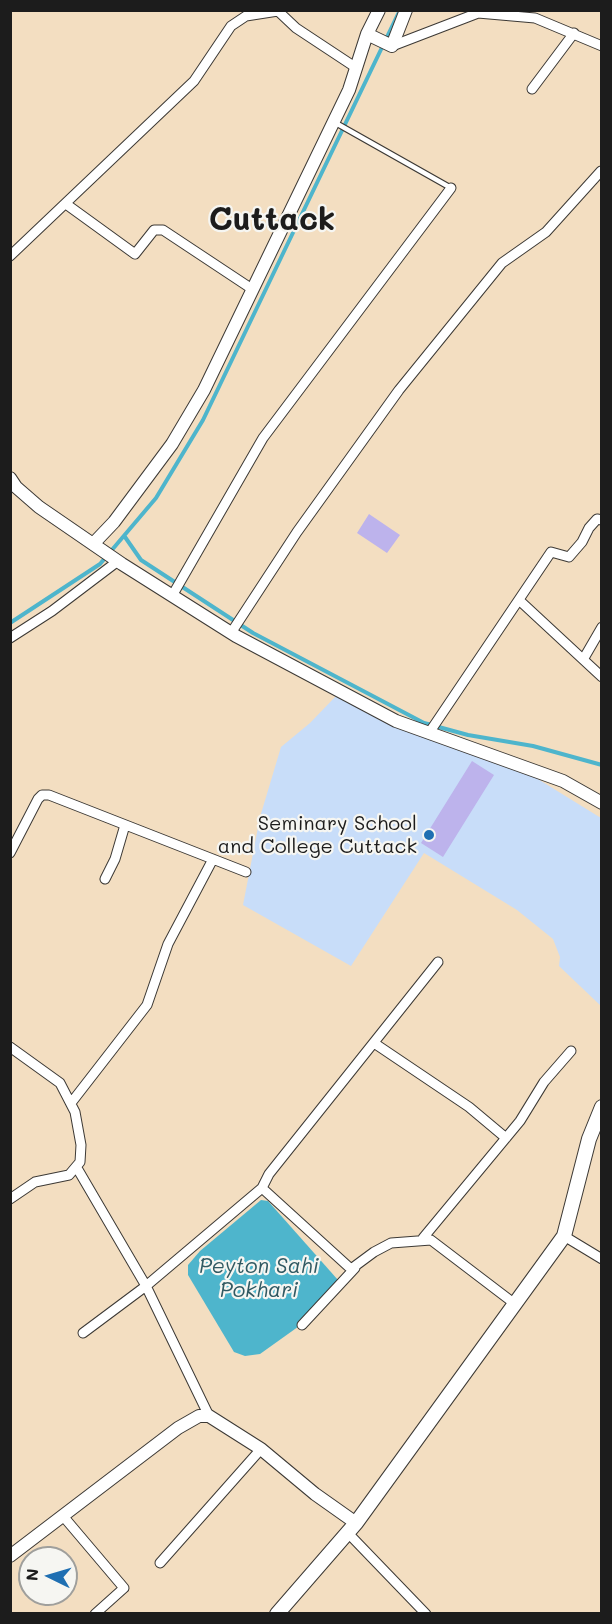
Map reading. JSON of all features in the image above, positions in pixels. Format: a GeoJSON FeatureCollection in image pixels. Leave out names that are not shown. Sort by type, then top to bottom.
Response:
{"type":"FeatureCollection","features":[{"type":"Feature","properties":{"kind":"main road"},"geometry":{"type":"LineString","coordinates":[[277,1614],[351,1528],[564,1236],[589,1139],[602,1107]]}},
{"type":"Feature","properties":{"kind":"street"},"geometry":{"type":"LineString","coordinates":[[95,544],[172,444],[204,390],[349,90],[355,67],[379,10]]}},
{"type":"Feature","properties":{"kind":"street"},"geometry":{"type":"LineString","coordinates":[[391,46],[406,10]]}},
{"type":"Feature","properties":{"kind":"street"},"geometry":{"type":"LineString","coordinates":[[10,256],[194,81],[231,26],[246,15],[278,11],[296,28],[355,67]]}},
{"type":"Feature","properties":{"kind":"street"},"geometry":{"type":"LineString","coordinates":[[368,35],[391,46],[478,13],[536,18],[602,46]]}},
{"type":"Feature","properties":{"kind":"street"},"geometry":{"type":"LineString","coordinates":[[532,89],[574,33]]}},
{"type":"Feature","properties":{"kind":"street"},"geometry":{"type":"LineString","coordinates":[[231,633],[297,532],[406,381],[502,263],[546,231],[601,171]]}},
{"type":"Feature","properties":{"kind":"street"},"geometry":{"type":"LineString","coordinates":[[172,596],[263,438],[451,188]]}},
{"type":"Feature","properties":{"kind":"street"},"geometry":{"type":"LineString","coordinates":[[66,204],[135,254],[154,230],[163,230],[252,289]]}},
{"type":"Feature","properties":{"kind":"street"},"geometry":{"type":"LineString","coordinates":[[10,478],[16,487],[39,507],[116,560],[231,633],[396,721],[563,781],[602,803]]}},
{"type":"Feature","properties":{"kind":"street"},"geometry":{"type":"LineString","coordinates":[[429,733],[551,552],[569,557],[597,519],[602,520]]}},
{"type":"Feature","properties":{"kind":"street"},"geometry":{"type":"LineString","coordinates":[[10,638],[84,588],[116,560]]}},
{"type":"Feature","properties":{"kind":"street"},"geometry":{"type":"LineString","coordinates":[[519,600],[602,677]]}},
{"type":"Feature","properties":{"kind":"street"},"geometry":{"type":"LineString","coordinates":[[584,658],[602,627]]}},
{"type":"Feature","properties":{"kind":"street"},"geometry":{"type":"LineString","coordinates":[[10,853],[42,795],[49,795],[246,872]]}},
{"type":"Feature","properties":{"kind":"street"},"geometry":{"type":"LineString","coordinates":[[105,879],[115,859],[125,825]]}},
{"type":"Feature","properties":{"kind":"street"},"geometry":{"type":"LineString","coordinates":[[71,1103],[147,1005],[168,944],[213,859]]}},
{"type":"Feature","properties":{"kind":"street"},"geometry":{"type":"LineString","coordinates":[[83,1333],[146,1286],[262,1188],[269,1174],[438,962]]}},
{"type":"Feature","properties":{"kind":"street"},"geometry":{"type":"LineString","coordinates":[[374,1043],[469,1107],[506,1137]]}},
{"type":"Feature","properties":{"kind":"street"},"geometry":{"type":"LineString","coordinates":[[10,1047],[60,1083],[71,1103],[81,1145],[77,1168],[69,1175],[35,1182],[10,1199]]}},
{"type":"Feature","properties":{"kind":"street"},"geometry":{"type":"LineString","coordinates":[[423,1238],[506,1137],[544,1082],[571,1051]]}},
{"type":"Feature","properties":{"kind":"street"},"geometry":{"type":"LineString","coordinates":[[77,1168],[146,1286],[209,1416],[261,1449],[315,1494],[351,1528],[426,1614]]}},
{"type":"Feature","properties":{"kind":"street"},"geometry":{"type":"LineString","coordinates":[[262,1188],[351,1269],[355,1269]]}},
{"type":"Feature","properties":{"kind":"street"},"geometry":{"type":"LineString","coordinates":[[564,1236],[602,1259]]}},
{"type":"Feature","properties":{"kind":"street"},"geometry":{"type":"LineString","coordinates":[[302,1325],[374,1252],[391,1243],[423,1238],[431,1240],[514,1304]]}},
{"type":"Feature","properties":{"kind":"street"},"geometry":{"type":"LineString","coordinates":[[10,1557],[178,1428],[199,1416],[209,1416]]}},
{"type":"Feature","properties":{"kind":"street"},"geometry":{"type":"LineString","coordinates":[[160,1563],[261,1449]]}},
{"type":"Feature","properties":{"kind":"street"},"geometry":{"type":"LineString","coordinates":[[63,1516],[124,1588],[95,1614]]}},
{"type":"Feature","properties":{"kind":"lane"},"geometry":{"type":"LineString","coordinates":[[334,122],[451,188]]}},
{"type":"Feature","properties":{"kind":"shaded area","name":"Seminary School and College Cuttack"},"geometry":{"type":"Polygon","coordinates":[[[336,696],[533,776],[601,818],[601,1006],[559,966],[560,957],[553,939],[517,910],[424,853],[351,966],[243,905],[260,817],[281,747],[310,723],[336,696]]]}},
{"type":"Feature","properties":{"kind":"water","name":"Peyton Sahi Pokhari"},"geometry":{"type":"Polygon","coordinates":[[[261,1200],[268,1201],[338,1280],[302,1324],[260,1354],[245,1356],[234,1352],[188,1275],[188,1265],[200,1251],[261,1200]]]}},
{"type":"Feature","properties":{"kind":"building"},"geometry":{"type":"Polygon","coordinates":[[[369,514],[400,535],[387,553],[357,533],[369,514]]]}},
{"type":"Feature","properties":{"kind":"building"},"geometry":{"type":"Polygon","coordinates":[[[472,761],[494,775],[443,857],[421,843],[472,761]]]}},
{"type":"Feature","properties":{"kind":"waterway"},"geometry":{"type":"LineString","coordinates":[[10,623],[100,564],[156,498],[203,420],[399,12]]}},
{"type":"Feature","properties":{"kind":"waterway"},"geometry":{"type":"LineString","coordinates":[[125,537],[141,560],[253,633],[424,723],[468,735],[533,746],[602,765]]}},
{"type":"Feature","properties":{"kind":"place","name":"Seminary School and College Cuttack"},"geometry":{"type":"Point","coordinates":[429,835]}},
{"type":"Feature","properties":{"kind":"district","name":"Cuttack"},"geometry":{"type":"Point","coordinates":[272,220]}}]}
